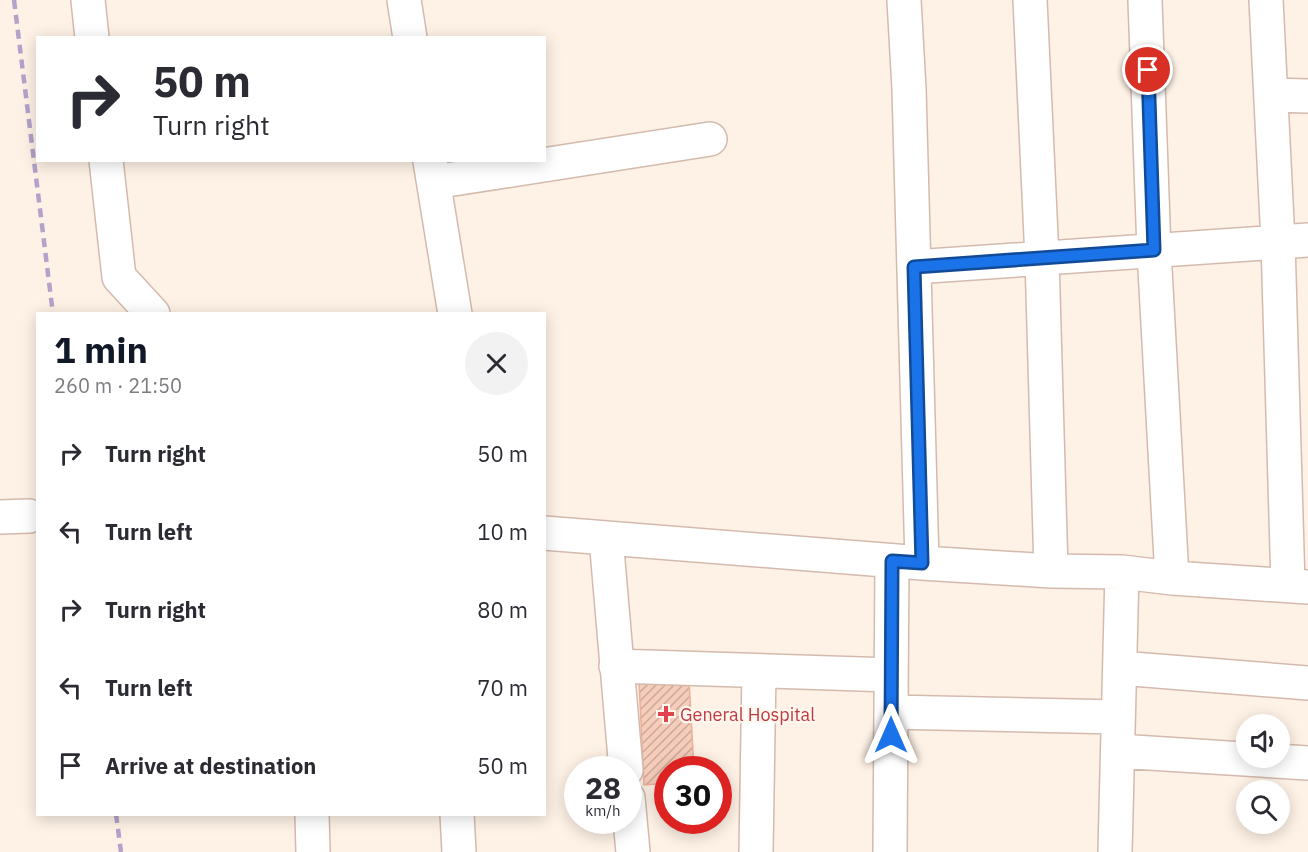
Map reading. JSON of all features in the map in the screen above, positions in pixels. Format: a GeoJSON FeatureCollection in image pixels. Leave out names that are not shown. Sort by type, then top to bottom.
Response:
{"type":"FeatureCollection","features":[{"type":"Feature","properties":{"kind":"street"},"geometry":{"type":"LineString","coordinates":[[88,0],[92,36]]}},
{"type":"Feature","properties":{"kind":"street"},"geometry":{"type":"LineString","coordinates":[[404,0],[410,36]]}},
{"type":"Feature","properties":{"kind":"street"},"geometry":{"type":"LineString","coordinates":[[890,852],[891,675],[907,562],[914,267],[904,0]]}},
{"type":"Feature","properties":{"kind":"street"},"geometry":{"type":"LineString","coordinates":[[1030,0],[1042,258],[1051,571]]}},
{"type":"Feature","properties":{"kind":"street"},"geometry":{"type":"LineString","coordinates":[[1145,0],[1154,250],[1172,578]]}},
{"type":"Feature","properties":{"kind":"street"},"geometry":{"type":"LineString","coordinates":[[546,533],[907,562],[1051,571],[1122,572],[1172,578],[1298,586],[1293,241],[1271,95],[1266,0]]}},
{"type":"Feature","properties":{"kind":"street"},"geometry":{"type":"LineString","coordinates":[[1271,95],[1308,96]]}},
{"type":"Feature","properties":{"kind":"street"},"geometry":{"type":"LineString","coordinates":[[546,158],[710,139]]}},
{"type":"Feature","properties":{"kind":"street"},"geometry":{"type":"LineString","coordinates":[[106,162],[119,278],[151,312]]}},
{"type":"Feature","properties":{"kind":"street"},"geometry":{"type":"LineString","coordinates":[[455,312],[432,171],[510,162]]}},
{"type":"Feature","properties":{"kind":"street"},"geometry":{"type":"LineString","coordinates":[[914,267],[1293,241]]}},
{"type":"Feature","properties":{"kind":"street"},"geometry":{"type":"LineString","coordinates":[[606,538],[625,756]]}},
{"type":"Feature","properties":{"kind":"street"},"geometry":{"type":"LineString","coordinates":[[1115,852],[1122,572]]}},
{"type":"Feature","properties":{"kind":"street"},"geometry":{"type":"LineString","coordinates":[[616,666],[891,675]]}},
{"type":"Feature","properties":{"kind":"street"},"geometry":{"type":"LineString","coordinates":[[1120,668],[1308,683]]}},
{"type":"Feature","properties":{"kind":"street"},"geometry":{"type":"LineString","coordinates":[[756,852],[759,670]]}},
{"type":"Feature","properties":{"kind":"street"},"geometry":{"type":"LineString","coordinates":[[891,712],[1118,717]]}},
{"type":"Feature","properties":{"kind":"street"},"geometry":{"type":"LineString","coordinates":[[1118,751],[1308,762]]}},
{"type":"Feature","properties":{"kind":"street"},"geometry":{"type":"LineString","coordinates":[[312,816],[313,852]]}},
{"type":"Feature","properties":{"kind":"street"},"geometry":{"type":"LineString","coordinates":[[457,816],[459,852]]}},
{"type":"Feature","properties":{"kind":"street"},"geometry":{"type":"LineString","coordinates":[[631,834],[633,852]]}},
{"type":"Feature","properties":{"kind":"building"},"geometry":{"type":"Polygon","coordinates":[[[689,680],[693,756],[654,756],[654,784],[644,785],[639,682],[689,680]]]}},
{"type":"Feature","properties":{"kind":"railway"},"geometry":{"type":"LineString","coordinates":[[14,0],[53,312]]}},
{"type":"Feature","properties":{"kind":"railway"},"geometry":{"type":"LineString","coordinates":[[116,816],[121,852]]}},
{"type":"Feature","properties":{"kind":"place","name":"General Hospital"},"geometry":{"type":"Point","coordinates":[666,714]}},
{"type":"Feature","properties":{"kind":"route"},"geometry":{"type":"LineString","coordinates":[[891,735],[892,561],[922,563],[914,267],[1154,250],[1148,70]]}}]}
